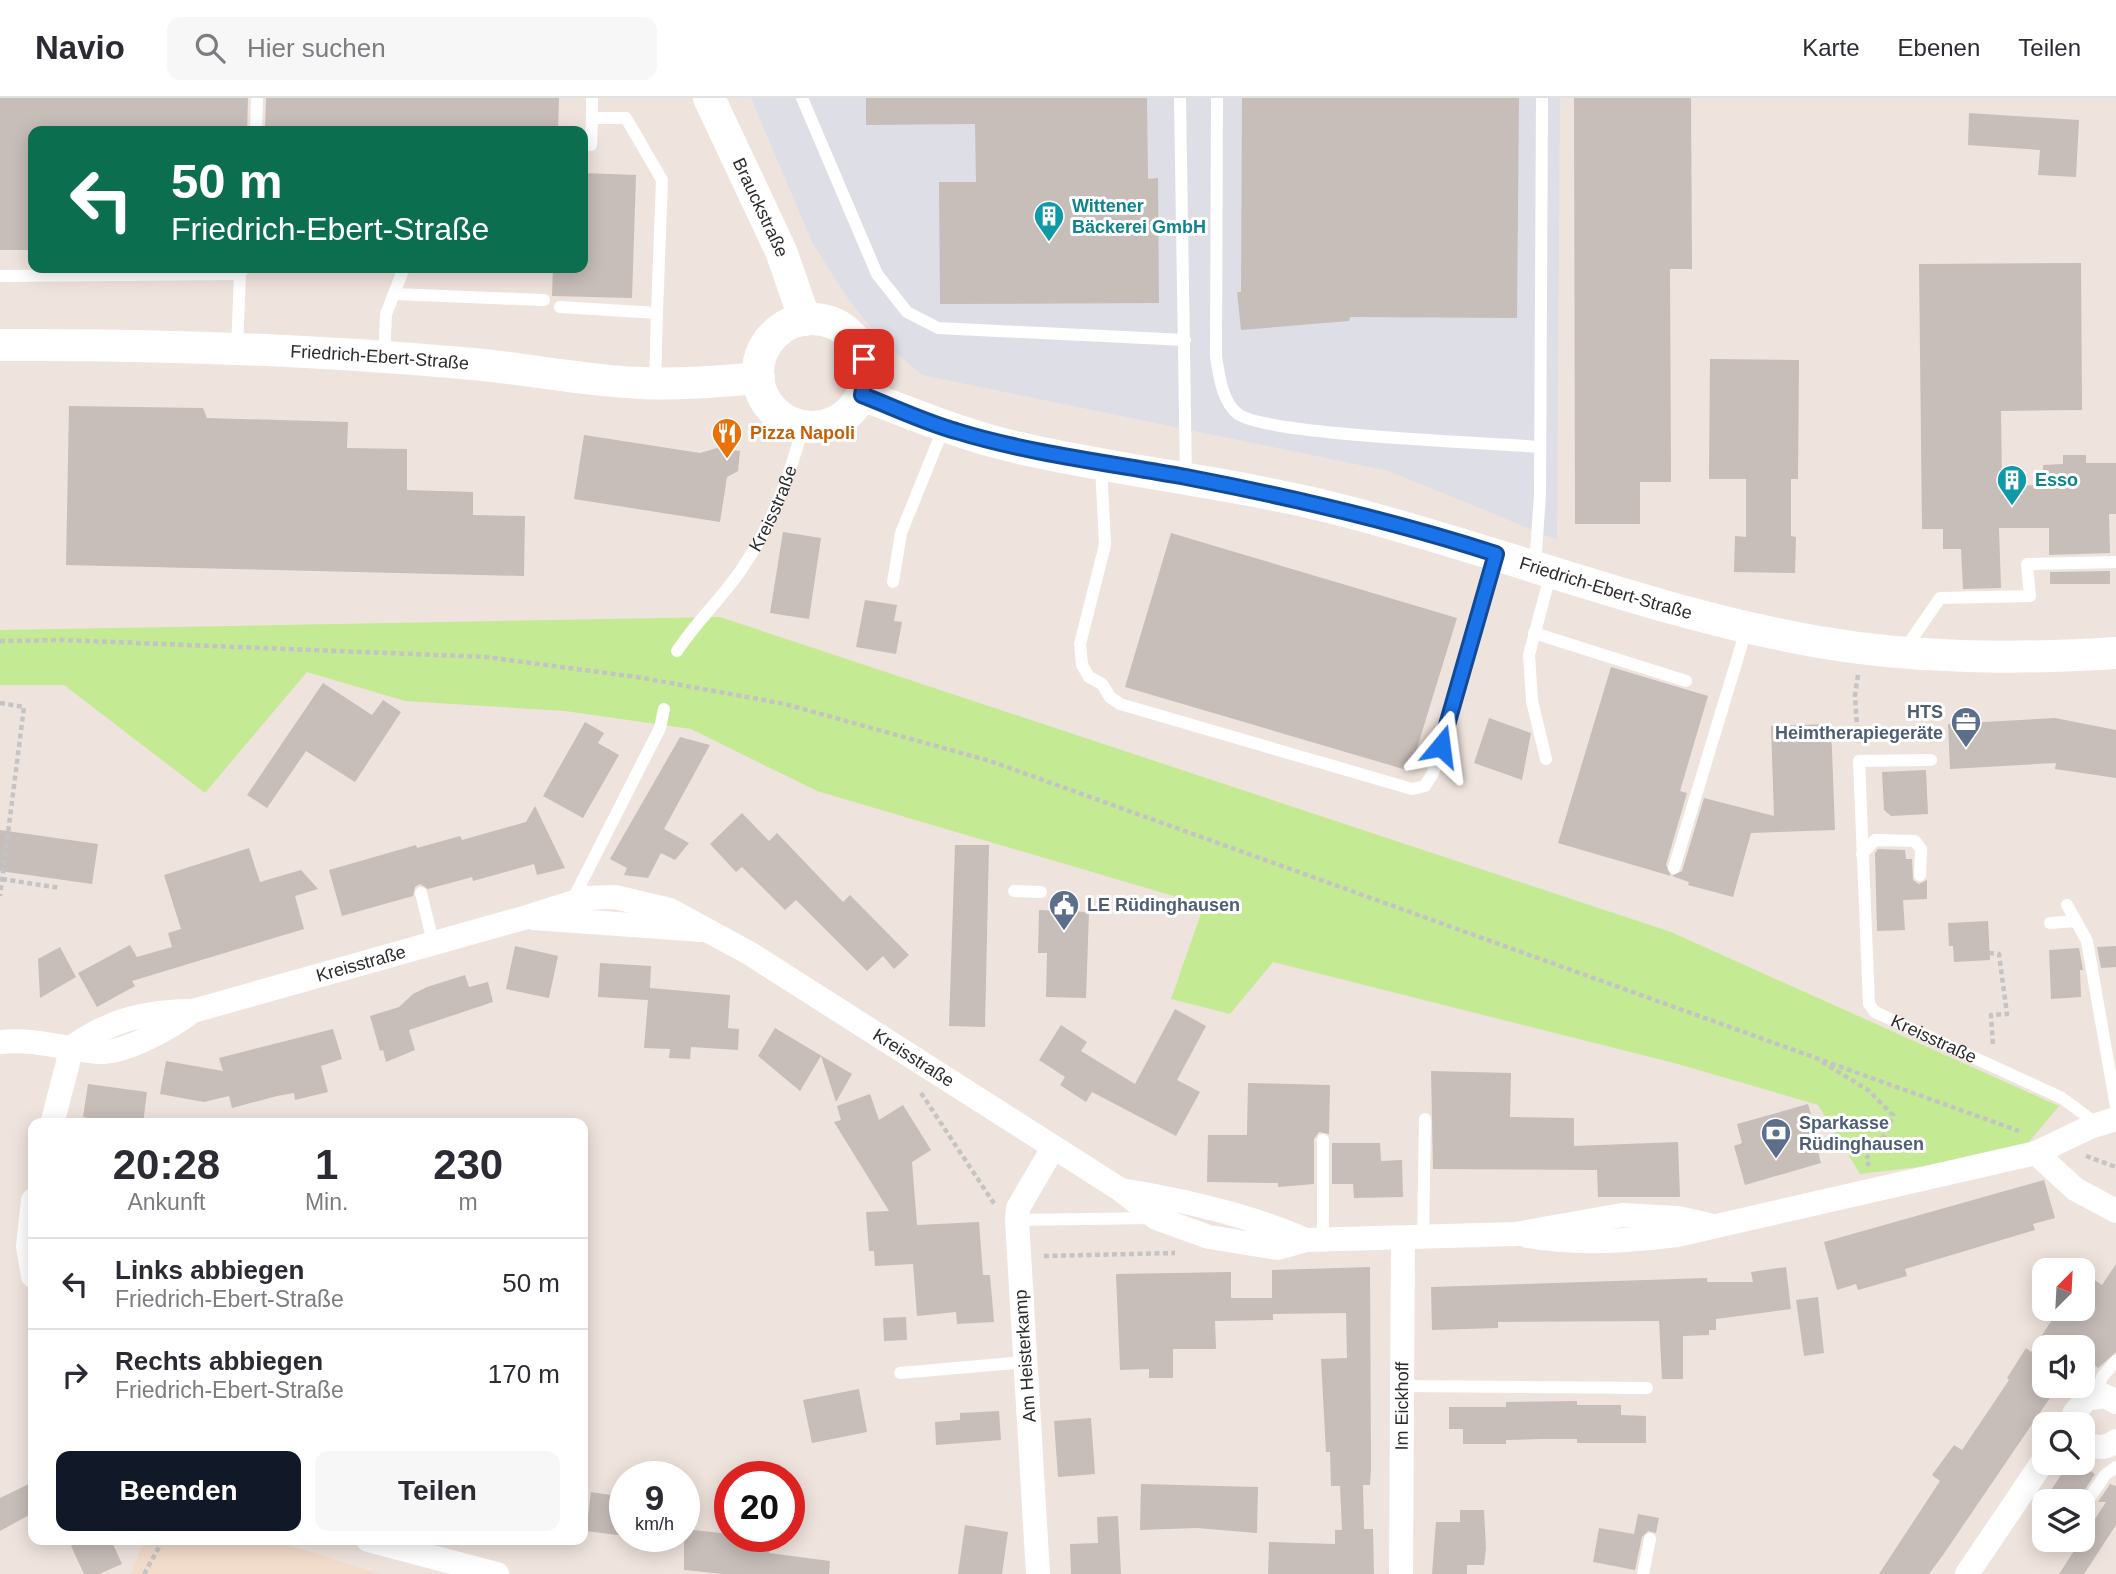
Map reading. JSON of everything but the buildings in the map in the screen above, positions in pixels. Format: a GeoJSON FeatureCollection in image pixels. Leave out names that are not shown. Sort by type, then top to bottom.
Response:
{"type":"FeatureCollection","features":[{"type":"Feature","properties":{"kind":"street","name":"Brauckstraße"},"geometry":{"type":"LineString","coordinates":[[709,98],[781,251],[805,320]]}},
{"type":"Feature","properties":{"kind":"street"},"geometry":{"type":"LineString","coordinates":[[805,320],[830,323],[852,336],[864,359],[866,372],[862,395],[842,418],[820,426],[803,426],[785,419],[772,409],[765,398],[759,378],[764,349],[772,337],[792,323],[805,320]]}},
{"type":"Feature","properties":{"kind":"street","name":"Friedrich-Ebert-Straße"},"geometry":{"type":"LineString","coordinates":[[0,345],[144,345],[384,358],[474,364],[655,384],[759,378]]}},
{"type":"Feature","properties":{"kind":"street","name":"Friedrich-Ebert-Straße"},"geometry":{"type":"LineString","coordinates":[[862,395],[944,427],[1017,447],[1186,477],[1328,507],[1433,534],[1543,569],[1747,627],[1861,648],[1903,652],[2005,657],[2116,653]]}},
{"type":"Feature","properties":{"kind":"street","name":"Kreisstraße"},"geometry":{"type":"LineString","coordinates":[[72,1047],[94,1031],[155,1011],[193,1011],[433,942],[527,918],[570,911],[615,897],[645,901],[670,910],[749,953],[1121,1190],[1156,1218],[1209,1237],[1278,1248],[1314,1240],[1516,1234],[1622,1215],[1678,1218],[1709,1225],[1799,1209],[1875,1188],[2036,1153],[2107,1122]]}},
{"type":"Feature","properties":{"kind":"street"},"geometry":{"type":"LineString","coordinates":[[7,1036],[72,1047],[54,1118]]}},
{"type":"Feature","properties":{"kind":"street"},"geometry":{"type":"LineString","coordinates":[[1018,1214],[1053,1148]]}},
{"type":"Feature","properties":{"kind":"street"},"geometry":{"type":"LineString","coordinates":[[2036,1153],[2075,1189],[2116,1211]]}},
{"type":"Feature","properties":{"kind":"street","name":"Kreisstraße"},"geometry":{"type":"LineString","coordinates":[[1121,1190],[1276,1227],[1314,1240]]}},
{"type":"Feature","properties":{"kind":"street","name":"Am Heisterkamp"},"geometry":{"type":"LineString","coordinates":[[1018,1214],[1038,1574]]}},
{"type":"Feature","properties":{"kind":"street","name":"Im Eickhoff"},"geometry":{"type":"LineString","coordinates":[[1401,1574],[1401,1386],[1413,1238]]}},
{"type":"Feature","properties":{"kind":"street"},"geometry":{"type":"LineString","coordinates":[[2077,1412],[2078,1405],[2106,1399]]}},
{"type":"Feature","properties":{"kind":"street"},"geometry":{"type":"LineString","coordinates":[[2095,1447],[2104,1447],[2116,1441]]}},
{"type":"Feature","properties":{"kind":"street"},"geometry":{"type":"LineString","coordinates":[[1967,1574],[2034,1475]]}},
{"type":"Feature","properties":{"kind":"street"},"geometry":{"type":"LineString","coordinates":[[387,1545],[497,1574]]}},
{"type":"Feature","properties":{"kind":"lane"},"geometry":{"type":"LineString","coordinates":[[256,126],[257,98]]}},
{"type":"Feature","properties":{"kind":"lane"},"geometry":{"type":"LineString","coordinates":[[591,145],[592,98]]}},
{"type":"Feature","properties":{"kind":"lane"},"geometry":{"type":"LineString","coordinates":[[802,98],[877,274],[907,313],[938,328],[1185,340]]}},
{"type":"Feature","properties":{"kind":"lane"},"geometry":{"type":"LineString","coordinates":[[1180,98],[1186,477]]}},
{"type":"Feature","properties":{"kind":"lane"},"geometry":{"type":"LineString","coordinates":[[1217,98],[1216,356],[1223,393],[1239,415],[1284,428],[1540,447]]}},
{"type":"Feature","properties":{"kind":"lane"},"geometry":{"type":"LineString","coordinates":[[1542,98],[1540,447],[1543,569],[1529,655],[1532,701],[1546,759]]}},
{"type":"Feature","properties":{"kind":"lane"},"geometry":{"type":"LineString","coordinates":[[592,118],[626,118],[662,180],[655,384]]}},
{"type":"Feature","properties":{"kind":"lane"},"geometry":{"type":"LineString","coordinates":[[0,276],[145,273]]}},
{"type":"Feature","properties":{"kind":"lane"},"geometry":{"type":"LineString","coordinates":[[237,350],[242,273]]}},
{"type":"Feature","properties":{"kind":"lane"},"geometry":{"type":"LineString","coordinates":[[384,358],[386,314],[402,273]]}},
{"type":"Feature","properties":{"kind":"lane"},"geometry":{"type":"LineString","coordinates":[[394,294],[544,300]]}},
{"type":"Feature","properties":{"kind":"lane"},"geometry":{"type":"LineString","coordinates":[[560,307],[657,313]]}},
{"type":"Feature","properties":{"kind":"lane","name":"Kreisstraße"},"geometry":{"type":"LineString","coordinates":[[677,651],[695,624],[741,570],[789,480],[803,426]]}},
{"type":"Feature","properties":{"kind":"lane"},"geometry":{"type":"LineString","coordinates":[[893,582],[901,533],[944,427]]}},
{"type":"Feature","properties":{"kind":"lane"},"geometry":{"type":"LineString","coordinates":[[1101,462],[1105,545],[1080,644],[1082,665],[1090,677],[1102,684],[1110,697],[1120,704],[1412,789],[1425,786],[1433,773],[1496,554]]}},
{"type":"Feature","properties":{"kind":"lane"},"geometry":{"type":"LineString","coordinates":[[1903,652],[1940,598],[2030,596],[2027,564],[2116,562]]}},
{"type":"Feature","properties":{"kind":"lane"},"geometry":{"type":"LineString","coordinates":[[1674,868],[1747,627]]}},
{"type":"Feature","properties":{"kind":"lane"},"geometry":{"type":"LineString","coordinates":[[1534,633],[1686,681]]}},
{"type":"Feature","properties":{"kind":"lane"},"geometry":{"type":"LineString","coordinates":[[570,911],[660,728],[664,709]]}},
{"type":"Feature","properties":{"kind":"lane"},"geometry":{"type":"LineString","coordinates":[[1861,854],[1860,761],[1931,760]]}},
{"type":"Feature","properties":{"kind":"lane"},"geometry":{"type":"LineString","coordinates":[[1861,854],[1864,848],[1875,840],[1915,841],[1921,849],[1920,875]]}},
{"type":"Feature","properties":{"kind":"lane","name":"Kreisstraße"},"geometry":{"type":"LineString","coordinates":[[1861,854],[1869,1004],[1875,1012],[2062,1098],[2107,1122]]}},
{"type":"Feature","properties":{"kind":"lane"},"geometry":{"type":"LineString","coordinates":[[1014,891],[1041,892]]}},
{"type":"Feature","properties":{"kind":"lane"},"geometry":{"type":"LineString","coordinates":[[421,893],[433,942]]}},
{"type":"Feature","properties":{"kind":"lane"},"geometry":{"type":"LineString","coordinates":[[2067,905],[2087,941],[2116,1107]]}},
{"type":"Feature","properties":{"kind":"lane"},"geometry":{"type":"LineString","coordinates":[[2050,923],[2076,922]]}},
{"type":"Feature","properties":{"kind":"lane"},"geometry":{"type":"LineString","coordinates":[[1413,1238],[1425,1119]]}},
{"type":"Feature","properties":{"kind":"lane"},"geometry":{"type":"LineString","coordinates":[[1314,1240],[1323,1140]]}},
{"type":"Feature","properties":{"kind":"lane"},"geometry":{"type":"LineString","coordinates":[[1018,1214],[1156,1218]]}},
{"type":"Feature","properties":{"kind":"lane"},"geometry":{"type":"LineString","coordinates":[[2106,1399],[2102,1377],[2116,1361]]}},
{"type":"Feature","properties":{"kind":"lane"},"geometry":{"type":"LineString","coordinates":[[900,1373],[1025,1362]]}},
{"type":"Feature","properties":{"kind":"lane"},"geometry":{"type":"LineString","coordinates":[[1401,1386],[1647,1388]]}},
{"type":"Feature","properties":{"kind":"lane"},"geometry":{"type":"LineString","coordinates":[[2095,1490],[2105,1475],[2116,1467]]}},
{"type":"Feature","properties":{"kind":"lane"},"geometry":{"type":"LineString","coordinates":[[1643,1574],[1650,1539]]}},
{"type":"Feature","properties":{"kind":"path"},"geometry":{"type":"LineString","coordinates":[[0,641],[63,640],[486,657],[657,681],[785,704],[990,761],[2000,1124]]}},
{"type":"Feature","properties":{"kind":"path"},"geometry":{"type":"LineString","coordinates":[[1860,761],[1855,695],[1861,648]]}},
{"type":"Feature","properties":{"kind":"path"},"geometry":{"type":"LineString","coordinates":[[664,709],[677,651]]}},
{"type":"Feature","properties":{"kind":"path"},"geometry":{"type":"LineString","coordinates":[[0,704],[24,706],[0,896]]}},
{"type":"Feature","properties":{"kind":"path"},"geometry":{"type":"LineString","coordinates":[[2,879],[61,888]]}},
{"type":"Feature","properties":{"kind":"path"},"geometry":{"type":"LineString","coordinates":[[1986,1063],[1993,1047],[1990,1015],[2007,1014],[1999,954],[1989,953]]}},
{"type":"Feature","properties":{"kind":"path"},"geometry":{"type":"LineString","coordinates":[[1812,1056],[1868,1090],[1893,1115],[1886,1133],[1866,1159],[1875,1188]]}},
{"type":"Feature","properties":{"kind":"path"},"geometry":{"type":"LineString","coordinates":[[936,1072],[920,1093],[997,1209],[1018,1214]]}},
{"type":"Feature","properties":{"kind":"path"},"geometry":{"type":"LineString","coordinates":[[2093,1158],[2116,1167]]}},
{"type":"Feature","properties":{"kind":"path"},"geometry":{"type":"LineString","coordinates":[[1019,1257],[1203,1252],[1209,1237]]}},
{"type":"Feature","properties":{"kind":"path"},"geometry":{"type":"LineString","coordinates":[[144,1574],[160,1545]]}},
{"type":"Feature","properties":{"kind":"shaded area"},"geometry":{"type":"Polygon","coordinates":[[[751,98],[1560,98],[1557,540],[1389,471],[922,375],[879,338],[846,296],[812,242],[751,98]]]}},
{"type":"Feature","properties":{"kind":"shaded area"},"geometry":{"type":"Polygon","coordinates":[[[142,1545],[288,1545],[381,1574],[131,1574],[142,1545]]]}},
{"type":"Feature","properties":{"kind":"green space"},"geometry":{"type":"Polygon","coordinates":[[[720,617],[1671,932],[2059,1106],[2018,1155],[1860,1174],[1818,1105],[1678,1064],[1273,962],[1230,1014],[1171,999],[1204,905],[817,791],[691,729],[565,711],[405,701],[307,672],[205,793],[64,685],[0,685],[0,630],[720,617]]]}},
{"type":"Feature","properties":{"kind":"place","name":"Wittener Bäckerei GmbH"},"geometry":{"type":"Point","coordinates":[1049,243]}},
{"type":"Feature","properties":{"kind":"place","name":"Pizza Napoli"},"geometry":{"type":"Point","coordinates":[727,460]}},
{"type":"Feature","properties":{"kind":"place","name":"Esso"},"geometry":{"type":"Point","coordinates":[2012,507]}},
{"type":"Feature","properties":{"kind":"place","name":"HTS Heimtherapiegeräte"},"geometry":{"type":"Point","coordinates":[1966,749]}},
{"type":"Feature","properties":{"kind":"place","name":"LE Rüdinghausen"},"geometry":{"type":"Point","coordinates":[1064,932]}},
{"type":"Feature","properties":{"kind":"place","name":"Sparkasse Rüdinghausen"},"geometry":{"type":"Point","coordinates":[1776,1160]}},
{"type":"Feature","properties":{"kind":"route"},"geometry":{"type":"LineString","coordinates":[[864,359],[866,372],[862,395],[954,431],[1017,447],[1186,477],[1328,507],[1433,534],[1496,554],[1441,746]]}}]}
